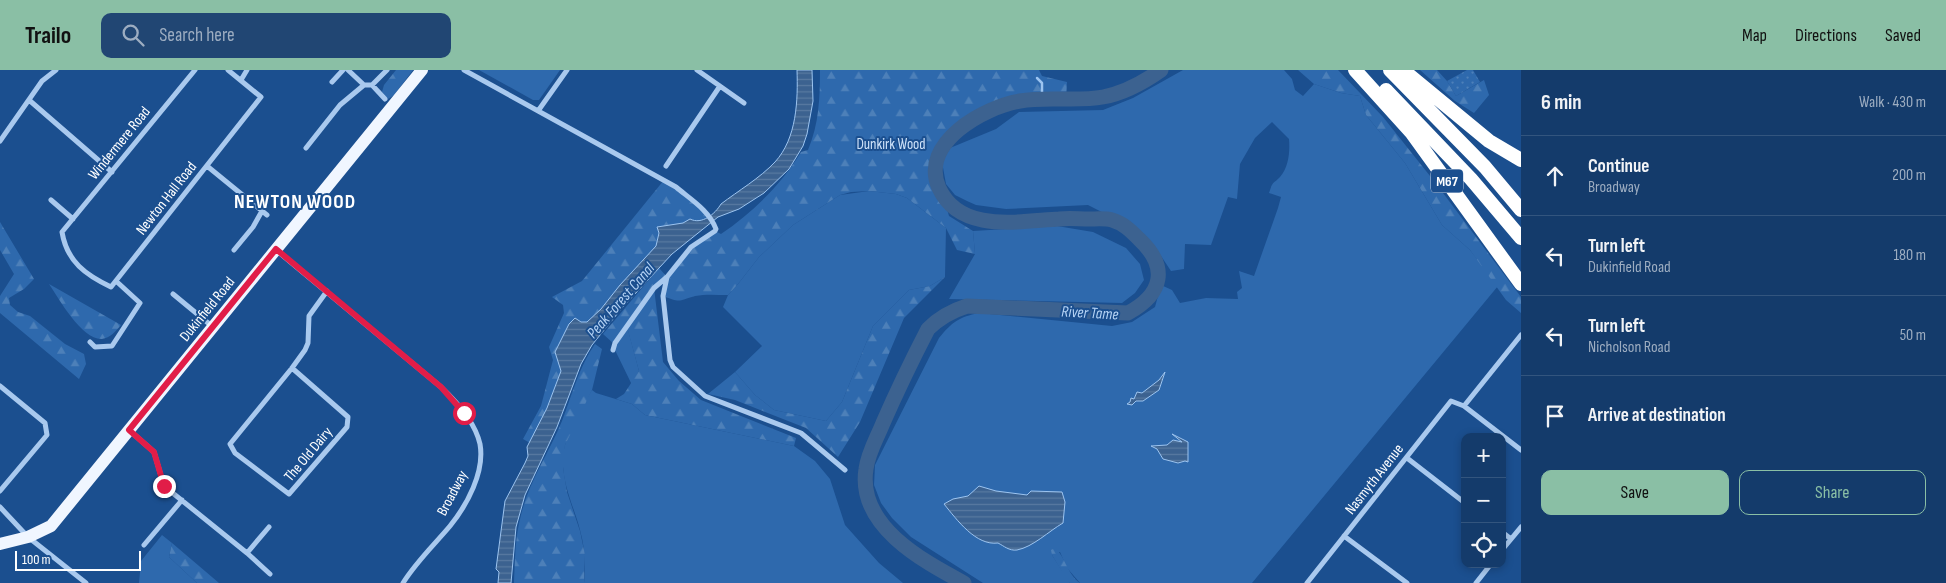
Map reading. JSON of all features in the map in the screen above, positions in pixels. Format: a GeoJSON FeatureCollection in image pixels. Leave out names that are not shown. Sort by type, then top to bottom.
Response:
{"type":"FeatureCollection","features":[{"type":"Feature","properties":{"kind":"highway","name":"M67"},"geometry":{"type":"LineString","coordinates":[[1355,70],[1368,76],[1457,164],[1521,238]]}},
{"type":"Feature","properties":{"kind":"highway","name":"M67"},"geometry":{"type":"LineString","coordinates":[[1390,70],[1485,167],[1521,210]]}},
{"type":"Feature","properties":{"kind":"highway"},"geometry":{"type":"LineString","coordinates":[[1403,70],[1489,141],[1521,160]]}},
{"type":"Feature","properties":{"kind":"highway","name":"M67"},"geometry":{"type":"LineString","coordinates":[[1368,76],[1521,284]]}},
{"type":"Feature","properties":{"kind":"main road","name":"Dukinfield Road"},"geometry":{"type":"LineString","coordinates":[[0,544],[28,537],[51,526],[422,70]]}},
{"type":"Feature","properties":{"kind":"street"},"geometry":{"type":"LineString","coordinates":[[0,141],[42,81],[56,70]]}},
{"type":"Feature","properties":{"kind":"street","name":"Windermere Road"},"geometry":{"type":"LineString","coordinates":[[116,281],[111,288],[91,277],[69,255],[64,246],[62,232],[195,70]]}},
{"type":"Feature","properties":{"kind":"street","name":"Newton Hall Road"},"geometry":{"type":"LineString","coordinates":[[116,281],[261,97],[228,70]]}},
{"type":"Feature","properties":{"kind":"street"},"geometry":{"type":"LineString","coordinates":[[240,80],[247,70]]}},
{"type":"Feature","properties":{"kind":"street"},"geometry":{"type":"LineString","coordinates":[[332,82],[343,70]]}},
{"type":"Feature","properties":{"kind":"street"},"geometry":{"type":"LineString","coordinates":[[348,70],[364,85]]}},
{"type":"Feature","properties":{"kind":"street"},"geometry":{"type":"LineString","coordinates":[[306,148],[340,105],[364,85],[372,85],[386,70]]}},
{"type":"Feature","properties":{"kind":"street"},"geometry":{"type":"LineString","coordinates":[[464,70],[676,187],[705,211],[715,224],[715,231],[692,247],[667,277],[654,288],[615,343],[613,350]]}},
{"type":"Feature","properties":{"kind":"street"},"geometry":{"type":"LineString","coordinates":[[538,111],[567,70]]}},
{"type":"Feature","properties":{"kind":"street"},"geometry":{"type":"LineString","coordinates":[[697,70],[744,103]]}},
{"type":"Feature","properties":{"kind":"street"},"geometry":{"type":"LineString","coordinates":[[372,85],[385,99]]}},
{"type":"Feature","properties":{"kind":"street"},"geometry":{"type":"LineString","coordinates":[[666,166],[720,86]]}},
{"type":"Feature","properties":{"kind":"street"},"geometry":{"type":"LineString","coordinates":[[29,100],[112,172]]}},
{"type":"Feature","properties":{"kind":"street"},"geometry":{"type":"LineString","coordinates":[[207,166],[267,215]]}},
{"type":"Feature","properties":{"kind":"street"},"geometry":{"type":"LineString","coordinates":[[51,200],[73,219]]}},
{"type":"Feature","properties":{"kind":"street"},"geometry":{"type":"LineString","coordinates":[[234,250],[253,227],[262,211]]}},
{"type":"Feature","properties":{"kind":"street","name":"Broadway"},"geometry":{"type":"LineString","coordinates":[[276,249],[455,400],[473,428],[480,445],[478,474],[463,506],[451,524],[424,554],[404,583]]}},
{"type":"Feature","properties":{"kind":"street"},"geometry":{"type":"LineString","coordinates":[[667,277],[664,296],[670,360],[673,367],[705,396],[801,432],[845,470]]}},
{"type":"Feature","properties":{"kind":"street"},"geometry":{"type":"LineString","coordinates":[[90,342],[95,347],[112,346],[140,303],[116,281]]}},
{"type":"Feature","properties":{"kind":"street","name":"The Old Dairy"},"geometry":{"type":"LineString","coordinates":[[292,368],[348,417],[349,422],[347,427],[289,494],[235,452],[230,444],[292,368],[308,343],[309,316],[327,291]]}},
{"type":"Feature","properties":{"kind":"street"},"geometry":{"type":"LineString","coordinates":[[173,294],[213,327]]}},
{"type":"Feature","properties":{"kind":"street"},"geometry":{"type":"LineString","coordinates":[[1521,335],[1464,406],[1521,450]]}},
{"type":"Feature","properties":{"kind":"street"},"geometry":{"type":"LineString","coordinates":[[0,386],[45,423],[47,430],[47,435],[0,491]]}},
{"type":"Feature","properties":{"kind":"street","name":"Nasmyth Avenue"},"geometry":{"type":"LineString","coordinates":[[1307,583],[1451,401],[1464,406]]}},
{"type":"Feature","properties":{"kind":"street"},"geometry":{"type":"LineString","coordinates":[[129,430],[154,452],[164,486],[270,574]]}},
{"type":"Feature","properties":{"kind":"street"},"geometry":{"type":"LineString","coordinates":[[1407,458],[1461,500]]}},
{"type":"Feature","properties":{"kind":"street"},"geometry":{"type":"LineString","coordinates":[[144,545],[182,500]]}},
{"type":"Feature","properties":{"kind":"street"},"geometry":{"type":"LineString","coordinates":[[0,508],[28,537],[86,583]]}},
{"type":"Feature","properties":{"kind":"street"},"geometry":{"type":"LineString","coordinates":[[1506,545],[1521,527]]}},
{"type":"Feature","properties":{"kind":"street"},"geometry":{"type":"LineString","coordinates":[[247,553],[269,528]]}},
{"type":"Feature","properties":{"kind":"street"},"geometry":{"type":"LineString","coordinates":[[1506,535],[1511,539]]}},
{"type":"Feature","properties":{"kind":"street"},"geometry":{"type":"LineString","coordinates":[[1344,536],[1406,583]]}},
{"type":"Feature","properties":{"kind":"street"},"geometry":{"type":"LineString","coordinates":[[1476,583],[1488,568]]}},
{"type":"Feature","properties":{"kind":"green space"},"geometry":{"type":"Polygon","coordinates":[[[396,70],[413,70],[394,95],[388,99],[382,92],[384,85],[396,70]]]}},
{"type":"Feature","properties":{"kind":"green space"},"geometry":{"type":"Polygon","coordinates":[[[479,70],[560,70],[539,100],[533,100],[479,70]]]}},
{"type":"Feature","properties":{"kind":"green space","name":"Dunkirk Wood"},"geometry":{"type":"Polygon","coordinates":[[[820,70],[1039,70],[1042,76],[1067,82],[1066,100],[1020,101],[993,109],[965,125],[943,147],[937,159],[936,179],[949,216],[973,231],[975,254],[957,250],[946,228],[907,198],[896,194],[869,191],[851,192],[840,195],[793,225],[759,257],[728,295],[703,295],[673,300],[663,296],[667,278],[654,288],[663,362],[679,381],[701,400],[796,438],[794,446],[645,415],[632,404],[616,399],[624,394],[639,371],[627,327],[613,343],[603,334],[659,268],[667,277],[691,247],[715,231],[721,234],[744,217],[776,186],[801,152],[808,150],[815,130],[818,111],[820,70]]]}},
{"type":"Feature","properties":{"kind":"green space"},"geometry":{"type":"Polygon","coordinates":[[[1183,70],[1284,70],[1292,79],[1295,90],[1303,96],[1314,84],[1341,93],[1360,96],[1366,115],[1405,163],[1442,225],[1470,250],[1498,286],[1252,583],[1080,583],[1067,568],[1060,552],[1052,555],[1070,583],[983,583],[911,537],[892,518],[881,503],[874,485],[875,465],[939,338],[956,321],[979,313],[1112,326],[1132,322],[1155,307],[1161,285],[1172,290],[1180,303],[1206,298],[1238,299],[1237,292],[1242,288],[1239,271],[1254,276],[1278,208],[1281,197],[1269,193],[1272,185],[1283,173],[1287,164],[1289,139],[1272,122],[1255,138],[1240,164],[1237,199],[1228,197],[1211,245],[1185,244],[1184,269],[1171,271],[1157,250],[1135,229],[1088,205],[1006,209],[976,205],[967,201],[955,195],[946,184],[942,162],[950,148],[996,129],[1019,112],[1103,110],[1133,98],[1183,70]]]}},
{"type":"Feature","properties":{"kind":"green space"},"geometry":{"type":"Polygon","coordinates":[[[1298,70],[1338,70],[1383,117],[1434,181],[1521,297],[1521,313],[1506,300],[1470,250],[1442,225],[1405,163],[1366,115],[1360,96],[1341,93],[1314,84],[1298,70]]]}},
{"type":"Feature","properties":{"kind":"green space"},"geometry":{"type":"Polygon","coordinates":[[[1420,70],[1437,70],[1447,81],[1456,96],[1484,80],[1489,95],[1474,113],[1455,101],[1420,70]]]}},
{"type":"Feature","properties":{"kind":"green space"},"geometry":{"type":"Polygon","coordinates":[[[1467,70],[1473,70],[1480,82],[1456,96],[1447,81],[1467,70]]]}},
{"type":"Feature","properties":{"kind":"green space"},"geometry":{"type":"Polygon","coordinates":[[[664,180],[676,187],[711,219],[701,225],[588,335],[539,448],[523,439],[541,406],[553,360],[549,347],[564,313],[563,305],[552,297],[582,281],[664,180]]]}},
{"type":"Feature","properties":{"kind":"green space"},"geometry":{"type":"Polygon","coordinates":[[[869,191],[896,194],[907,198],[946,228],[945,277],[930,286],[909,290],[873,326],[842,402],[826,421],[774,410],[755,395],[735,372],[762,346],[723,307],[728,295],[759,257],[793,225],[840,195],[869,191]]]}},
{"type":"Feature","properties":{"kind":"green space"},"geometry":{"type":"Polygon","coordinates":[[[0,222],[34,279],[24,289],[9,298],[10,305],[18,312],[30,316],[65,344],[84,354],[86,364],[79,379],[0,313],[0,296],[14,274],[0,250],[0,222]]]}},
{"type":"Feature","properties":{"kind":"green space"},"geometry":{"type":"Polygon","coordinates":[[[1057,226],[1093,232],[1126,248],[1140,264],[1144,280],[1135,293],[1122,303],[949,299],[975,254],[973,231],[1057,226]]]}},
{"type":"Feature","properties":{"kind":"green space"},"geometry":{"type":"Polygon","coordinates":[[[945,277],[904,318],[860,422],[838,457],[806,428],[735,400],[708,394],[735,372],[755,395],[774,410],[826,421],[842,402],[873,326],[909,290],[930,286],[945,277]]]}},
{"type":"Feature","properties":{"kind":"green space"},"geometry":{"type":"Polygon","coordinates":[[[49,284],[121,325],[108,337],[102,339],[94,338],[72,318],[49,284]]]}},
{"type":"Feature","properties":{"kind":"green space"},"geometry":{"type":"Polygon","coordinates":[[[627,326],[639,371],[632,385],[615,350],[615,343],[627,326]]]}},
{"type":"Feature","properties":{"kind":"green space"},"geometry":{"type":"Polygon","coordinates":[[[595,344],[602,349],[592,390],[565,445],[563,468],[567,492],[580,531],[585,555],[584,583],[514,583],[518,532],[529,490],[557,433],[580,372],[595,344]]]}},
{"type":"Feature","properties":{"kind":"green space"},"geometry":{"type":"Polygon","coordinates":[[[592,390],[596,393],[632,404],[645,415],[794,446],[815,461],[830,479],[845,525],[879,563],[903,583],[584,583],[583,543],[564,478],[563,456],[570,432],[592,390]]]}},
{"type":"Feature","properties":{"kind":"green space"},"geometry":{"type":"Polygon","coordinates":[[[162,535],[172,543],[169,557],[197,583],[139,583],[141,561],[162,535]]]}},
{"type":"Feature","properties":{"kind":"green space"},"geometry":{"type":"Polygon","coordinates":[[[172,543],[219,583],[197,583],[169,557],[172,543]]]}},
{"type":"Feature","properties":{"kind":"green space"},"geometry":{"type":"Polygon","coordinates":[[[1055,548],[1072,575],[1080,583],[1070,583],[1067,580],[1052,555],[1051,550],[1055,548]]]}},
{"type":"Feature","properties":{"kind":"water","name":"Peak Forest Canal"},"geometry":{"type":"Polygon","coordinates":[[[797,70],[812,70],[813,101],[803,146],[789,169],[764,193],[739,209],[718,217],[672,254],[622,308],[592,345],[581,364],[557,427],[525,495],[516,527],[511,583],[498,583],[499,572],[496,569],[505,501],[525,463],[528,456],[527,447],[547,408],[561,371],[555,352],[569,324],[575,318],[581,322],[587,322],[601,309],[656,246],[659,233],[657,227],[683,223],[690,219],[699,221],[708,218],[721,204],[756,179],[775,162],[788,142],[795,118],[797,70]]]}},
{"type":"Feature","properties":{"kind":"water"},"geometry":{"type":"Polygon","coordinates":[[[1165,372],[1159,390],[1143,401],[1136,401],[1132,405],[1127,404],[1131,398],[1134,399],[1137,392],[1142,393],[1159,380],[1165,372]]]}},
{"type":"Feature","properties":{"kind":"water"},"geometry":{"type":"Polygon","coordinates":[[[1172,434],[1188,442],[1188,462],[1178,463],[1163,459],[1157,449],[1151,446],[1167,445],[1173,440],[1182,442],[1172,434]]]}},
{"type":"Feature","properties":{"kind":"water"},"geometry":{"type":"Polygon","coordinates":[[[979,486],[996,491],[1027,495],[1031,491],[1062,492],[1065,502],[1063,523],[1035,542],[1017,550],[1009,549],[998,543],[982,540],[968,531],[944,504],[953,499],[968,496],[979,486]]]}},
{"type":"Feature","properties":{"kind":"waterway","name":"River Tame"},"geometry":{"type":"LineString","coordinates":[[964,583],[930,564],[896,539],[882,524],[872,508],[866,489],[866,469],[871,451],[899,387],[928,329],[946,315],[967,306],[1128,313],[1140,306],[1155,289],[1158,270],[1149,249],[1130,230],[1116,221],[1066,219],[992,222],[976,219],[961,213],[949,203],[939,188],[935,172],[938,156],[946,142],[959,130],[973,119],[989,111],[1020,101],[1103,97],[1119,93],[1148,79],[1161,70]]}},
{"type":"Feature","properties":{"kind":"waterway"},"geometry":{"type":"LineString","coordinates":[[1037,78],[1042,83],[1042,100]]}},
{"type":"Feature","properties":{"kind":"district","name":"NEWTON WOOD"},"geometry":{"type":"Point","coordinates":[295,201]}},
{"type":"Feature","properties":{"kind":"route"},"geometry":{"type":"LineString","coordinates":[[164,486],[154,452],[129,430],[276,249],[441,387],[455,400],[464,413]]}}]}
